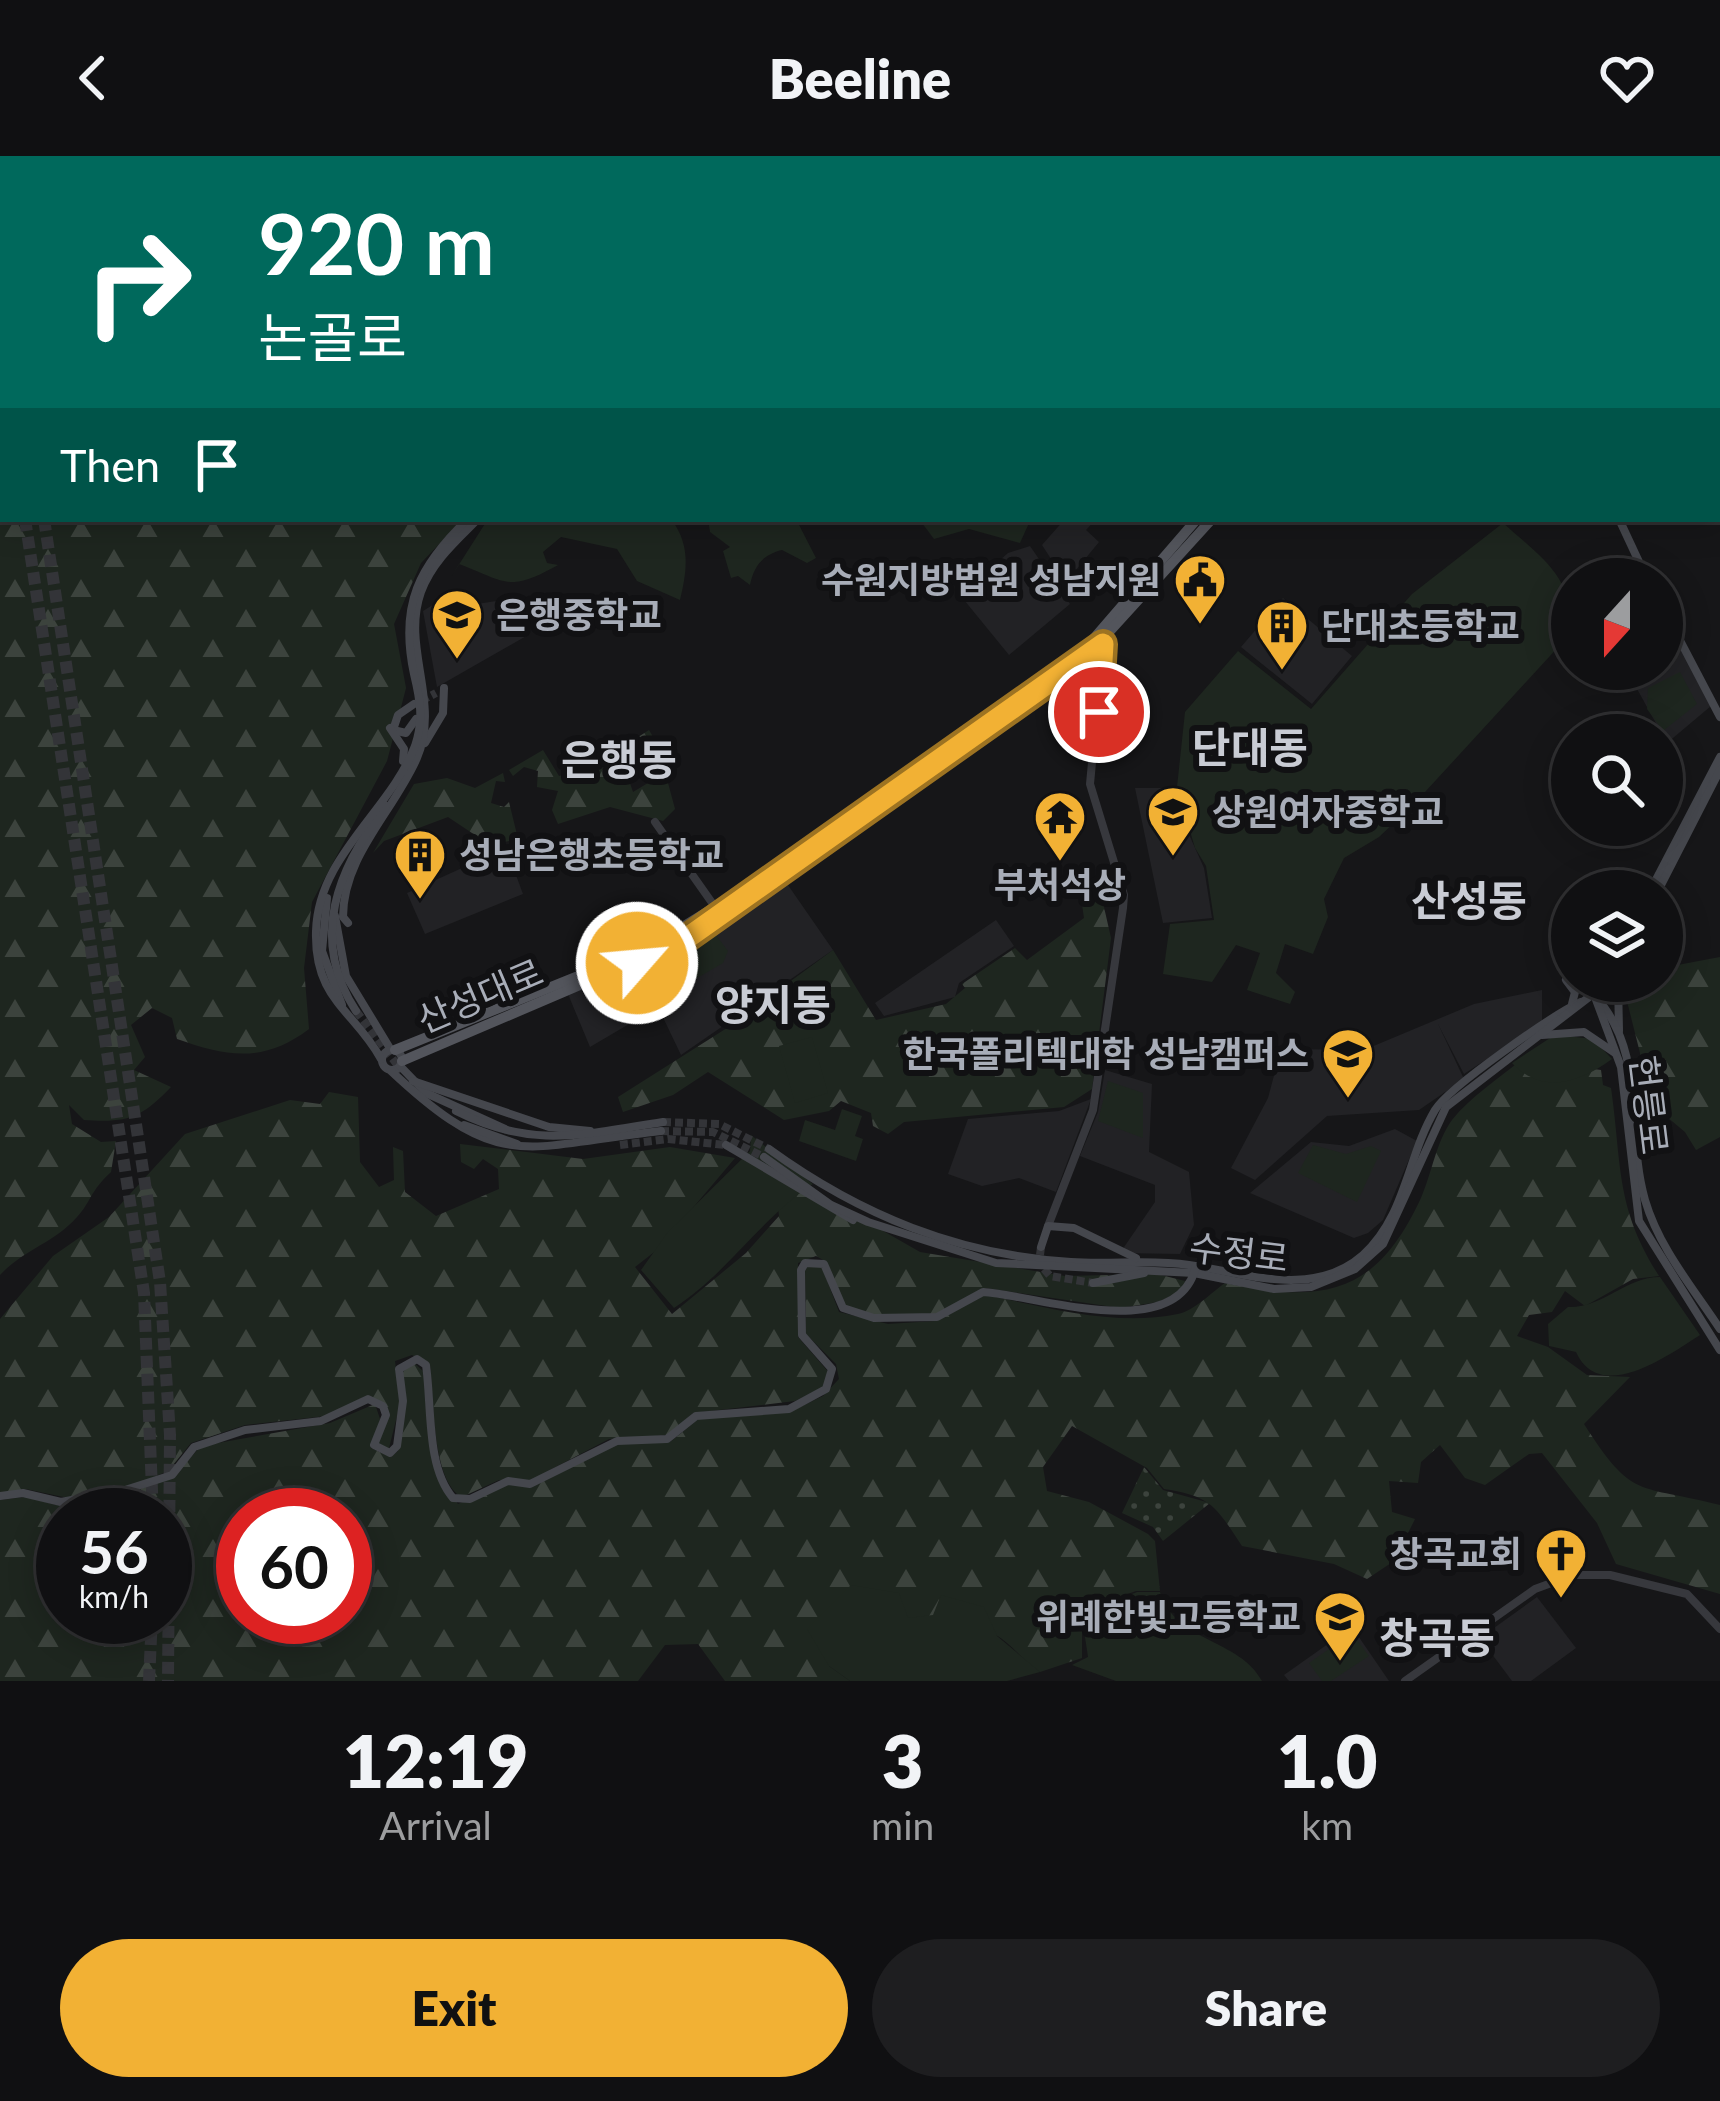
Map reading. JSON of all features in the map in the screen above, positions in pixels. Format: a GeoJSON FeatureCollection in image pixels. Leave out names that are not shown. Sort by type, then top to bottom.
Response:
{"type":"FeatureCollection","features":[{"type":"Feature","properties":{"kind":"main road"},"geometry":{"type":"LineString","coordinates":[[396,1059],[381,1059],[330,993],[316,946],[320,907],[345,852],[398,778],[419,728],[407,615],[412,589],[429,560],[465,522]]}},
{"type":"Feature","properties":{"kind":"main road"},"geometry":{"type":"LineString","coordinates":[[418,755],[428,700],[418,650],[418,603],[437,561],[475,522]]}},
{"type":"Feature","properties":{"kind":"main road","name":"산성대로"},"geometry":{"type":"LineString","coordinates":[[396,1059],[650,947],[715,908],[1083,651],[1194,522]]}},
{"type":"Feature","properties":{"kind":"main road","name":"산성대로"},"geometry":{"type":"LineString","coordinates":[[396,1059],[683,941],[1103,644],[1209,522]]}},
{"type":"Feature","properties":{"kind":"main road"},"geometry":{"type":"LineString","coordinates":[[1620,522],[1637,558]]}},
{"type":"Feature","properties":{"kind":"main road"},"geometry":{"type":"LineString","coordinates":[[1683,647],[1720,717]]}},
{"type":"Feature","properties":{"kind":"main road"},"geometry":{"type":"LineString","coordinates":[[398,778],[405,752],[392,735],[390,723],[414,703],[394,722],[395,732],[406,733],[416,723],[416,682]]}},
{"type":"Feature","properties":{"kind":"main road"},"geometry":{"type":"LineString","coordinates":[[348,923],[343,901],[348,880],[443,713],[439,691]]}},
{"type":"Feature","properties":{"kind":"main road"},"geometry":{"type":"LineString","coordinates":[[1713,706],[1720,727]]}},
{"type":"Feature","properties":{"kind":"main road"},"geometry":{"type":"LineString","coordinates":[[1664,870],[1720,746]]}},
{"type":"Feature","properties":{"kind":"main road"},"geometry":{"type":"LineString","coordinates":[[1708,776],[1720,758]]}},
{"type":"Feature","properties":{"kind":"main road"},"geometry":{"type":"LineString","coordinates":[[1665,870],[1720,770]]}},
{"type":"Feature","properties":{"kind":"main road"},"geometry":{"type":"LineString","coordinates":[[345,852],[329,893],[322,938],[328,974],[353,1013],[330,946],[334,899],[369,828],[398,790]]}},
{"type":"Feature","properties":{"kind":"main road"},"geometry":{"type":"LineString","coordinates":[[334,899],[342,963],[374,1024],[434,1110],[494,1144],[527,1150],[561,1147],[580,1144],[662,1126],[511,1134],[454,1114],[512,1144],[561,1147]]}},
{"type":"Feature","properties":{"kind":"main road"},"geometry":{"type":"LineString","coordinates":[[1571,1006],[1572,1002]]}},
{"type":"Feature","properties":{"kind":"main road","name":"수정로"},"geometry":{"type":"LineString","coordinates":[[1153,1269],[1034,1260],[954,1243],[852,1205],[766,1153],[831,1205],[871,1223],[996,1263],[1153,1269],[1192,1269],[1293,1280],[1322,1276],[1355,1261],[1395,1213],[1443,1105],[1581,1002]]}},
{"type":"Feature","properties":{"kind":"main road","name":"수정로"},"geometry":{"type":"LineString","coordinates":[[1192,1269],[1223,1280],[1298,1288],[1355,1270],[1393,1230],[1443,1105],[1587,1002]]}},
{"type":"Feature","properties":{"kind":"main road","name":"헌릉로"},"geometry":{"type":"LineString","coordinates":[[1597,1002],[1621,1067],[1633,1192],[1642,1230],[1720,1350]]}},
{"type":"Feature","properties":{"kind":"main road","name":"헌릉로"},"geometry":{"type":"LineString","coordinates":[[1599,1002],[1619,1033],[1631,1074],[1643,1196],[1658,1234],[1720,1329]]}},
{"type":"Feature","properties":{"kind":"main road"},"geometry":{"type":"LineString","coordinates":[[1614,1002],[1619,1033]]}},
{"type":"Feature","properties":{"kind":"main road"},"geometry":{"type":"LineString","coordinates":[[357,1032],[374,1037],[374,1024]]}},
{"type":"Feature","properties":{"kind":"main road"},"geometry":{"type":"LineString","coordinates":[[1540,1035],[1575,1030],[1595,1036],[1621,1067]]}},
{"type":"Feature","properties":{"kind":"main road"},"geometry":{"type":"LineString","coordinates":[[396,1059],[413,1081],[511,1134]]}},
{"type":"Feature","properties":{"kind":"main road"},"geometry":{"type":"LineString","coordinates":[[413,1081],[549,1127],[612,1132]]}},
{"type":"Feature","properties":{"kind":"main road"},"geometry":{"type":"LineString","coordinates":[[434,1110],[432,1101],[442,1099]]}},
{"type":"Feature","properties":{"kind":"main road"},"geometry":{"type":"LineString","coordinates":[[580,1144],[620,1145]]}},
{"type":"Feature","properties":{"kind":"main road"},"geometry":{"type":"LineString","coordinates":[[726,1145],[838,1215],[871,1223]]}},
{"type":"Feature","properties":{"kind":"main road"},"geometry":{"type":"LineString","coordinates":[[1041,1247],[1048,1226],[1073,1228],[1118,1253],[1184,1279],[1186,1290]]}},
{"type":"Feature","properties":{"kind":"main road"},"geometry":{"type":"LineString","coordinates":[[0,1496],[23,1493],[68,1501],[125,1490],[167,1477],[201,1445],[245,1430],[322,1421],[368,1399],[385,1411],[374,1441],[379,1450],[389,1453],[398,1446],[403,1405],[399,1370],[410,1360],[426,1365],[428,1427],[440,1457],[440,1479],[462,1501],[508,1481],[530,1484],[617,1441],[667,1439],[696,1416],[788,1409],[814,1398],[833,1380],[829,1364],[802,1335],[801,1270],[815,1260],[824,1264],[839,1305],[874,1318],[937,1317],[983,1292],[1041,1305],[1069,1303],[1106,1311],[1159,1306],[1199,1280],[1223,1280]]}},
{"type":"Feature","properties":{"kind":"main road"},"geometry":{"type":"LineString","coordinates":[[1093,1283],[1153,1269]]}},
{"type":"Feature","properties":{"kind":"main road"},"geometry":{"type":"LineString","coordinates":[[1186,1290],[1192,1269]]}},
{"type":"Feature","properties":{"kind":"street"},"geometry":{"type":"LineString","coordinates":[[1048,1226],[1093,1110],[1123,908],[1124,895],[1090,784],[1103,644]]}},
{"type":"Feature","properties":{"kind":"street"},"geometry":{"type":"LineString","coordinates":[[655,822],[715,908]]}},
{"type":"Feature","properties":{"kind":"street"},"geometry":{"type":"LineString","coordinates":[[1405,1681],[1535,1589],[1573,1574],[1610,1575],[1676,1591],[1700,1603],[1720,1629]]}},
{"type":"Feature","properties":{"kind":"shaded area"},"geometry":{"type":"Polygon","coordinates":[[[1062,522],[1093,522],[1086,530],[1099,542],[1066,582],[1042,545],[1062,522]]]}},
{"type":"Feature","properties":{"kind":"shaded area"},"geometry":{"type":"Polygon","coordinates":[[[1030,546],[1070,604],[1009,655],[960,595],[1008,553],[1030,546]]]}},
{"type":"Feature","properties":{"kind":"shaded area","name":"은행중학교"},"geometry":{"type":"Polygon","coordinates":[[[447,596],[477,604],[509,599],[528,635],[437,687],[423,611],[447,596]]]}},
{"type":"Feature","properties":{"kind":"shaded area"},"geometry":{"type":"Polygon","coordinates":[[[1283,598],[1352,656],[1312,704],[1241,647],[1283,598]]]}},
{"type":"Feature","properties":{"kind":"shaded area"},"geometry":{"type":"Polygon","coordinates":[[[1683,653],[1711,706],[1683,730],[1683,714],[1651,714],[1638,690],[1683,690],[1683,653]]]}},
{"type":"Feature","properties":{"kind":"shaded area","name":"상원여자중학교"},"geometry":{"type":"Polygon","coordinates":[[[1135,788],[1174,788],[1180,797],[1183,821],[1204,868],[1212,918],[1163,923],[1135,788]]]}},
{"type":"Feature","properties":{"kind":"shaded area"},"geometry":{"type":"Polygon","coordinates":[[[506,848],[523,894],[425,934],[407,893],[506,848]]]}},
{"type":"Feature","properties":{"kind":"shaded area"},"geometry":{"type":"Polygon","coordinates":[[[781,875],[833,950],[681,1055],[658,1007],[590,1047],[568,994],[608,978],[622,995],[643,987],[637,967],[689,943],[781,875]]]}},
{"type":"Feature","properties":{"kind":"shaded area"},"geometry":{"type":"Polygon","coordinates":[[[996,920],[1014,946],[959,983],[955,997],[884,1016],[875,1003],[996,920]]]}},
{"type":"Feature","properties":{"kind":"shaded area","name":"한국폴리텍대학 성남캠퍼스"},"geometry":{"type":"Polygon","coordinates":[[[1542,990],[1542,1023],[1464,1074],[1438,1024],[1464,1079],[1419,1110],[1327,1116],[1255,1180],[1231,1168],[1268,1098],[1281,1049],[1364,1050],[1474,1004],[1542,990]]]}},
{"type":"Feature","properties":{"kind":"shaded area"},"geometry":{"type":"Polygon","coordinates":[[[1105,1070],[1152,1084],[1149,1152],[1189,1172],[1194,1225],[1180,1254],[1120,1253],[1155,1202],[1155,1185],[1080,1156],[1098,1112],[1105,1070]]]}},
{"type":"Feature","properties":{"kind":"shaded area"},"geometry":{"type":"Polygon","coordinates":[[[1091,1099],[1056,1192],[1019,1178],[982,1186],[948,1174],[968,1119],[1059,1111],[1091,1099]]]}},
{"type":"Feature","properties":{"kind":"shaded area"},"geometry":{"type":"Polygon","coordinates":[[[1395,1129],[1417,1141],[1383,1220],[1368,1233],[1354,1238],[1250,1193],[1311,1142],[1349,1146],[1395,1129]]]}},
{"type":"Feature","properties":{"kind":"shaded area"},"geometry":{"type":"Polygon","coordinates":[[[1537,1597],[1576,1648],[1531,1681],[1512,1681],[1480,1638],[1537,1597]]]}},
{"type":"Feature","properties":{"kind":"shaded area","name":"위례한빛고등학교"},"geometry":{"type":"Polygon","coordinates":[[[1352,1627],[1389,1681],[1289,1681],[1284,1675],[1352,1627]]]}},
{"type":"Feature","properties":{"kind":"green space"},"geometry":{"type":"Polygon","coordinates":[[[0,522],[460,522],[421,563],[394,624],[406,688],[387,761],[312,902],[304,968],[309,1029],[261,1052],[229,1053],[177,1039],[172,1018],[152,1008],[131,1025],[145,1057],[134,1070],[171,1087],[142,1112],[123,1119],[84,1120],[69,1105],[72,1124],[101,1142],[116,1141],[111,1172],[68,1226],[0,1275],[0,522]]]}},
{"type":"Feature","properties":{"kind":"green space"},"geometry":{"type":"Polygon","coordinates":[[[486,522],[673,522],[686,558],[680,600],[637,581],[617,549],[561,537],[543,552],[547,563],[558,565],[517,582],[498,580],[459,564],[486,522]]]}},
{"type":"Feature","properties":{"kind":"green space"},"geometry":{"type":"Polygon","coordinates":[[[708,522],[798,522],[816,558],[807,563],[782,550],[775,552],[760,562],[750,585],[738,576],[731,578],[723,551],[730,547],[710,532],[708,522]]]}},
{"type":"Feature","properties":{"kind":"green space"},"geometry":{"type":"Polygon","coordinates":[[[921,522],[1029,523],[1020,543],[969,529],[934,539],[921,522]]]}},
{"type":"Feature","properties":{"kind":"green space"},"geometry":{"type":"Polygon","coordinates":[[[1503,523],[1551,569],[1551,655],[1414,804],[1379,837],[1344,858],[1324,899],[1328,917],[1313,954],[1285,944],[1276,973],[1295,992],[1290,1004],[1247,990],[1260,953],[1236,945],[1212,982],[1163,974],[1170,924],[1214,920],[1206,866],[1195,848],[1177,787],[1185,712],[1238,651],[1311,709],[1412,594],[1503,523]]]}},
{"type":"Feature","properties":{"kind":"green space"},"geometry":{"type":"Polygon","coordinates":[[[1683,678],[1697,704],[1683,715],[1651,714],[1648,690],[1683,690],[1683,678]]]}},
{"type":"Feature","properties":{"kind":"green space"},"geometry":{"type":"Polygon","coordinates":[[[649,730],[656,742],[624,766],[633,792],[653,780],[668,783],[675,809],[663,821],[610,807],[558,824],[552,810],[558,791],[537,787],[538,771],[524,767],[513,776],[509,770],[543,750],[559,776],[589,769],[649,730]]]}},
{"type":"Feature","properties":{"kind":"green space"},"geometry":{"type":"Polygon","coordinates":[[[503,773],[505,782],[496,781],[491,803],[504,807],[509,802],[518,839],[490,845],[448,817],[384,841],[373,853],[414,784],[447,778],[475,788],[503,773]]]}},
{"type":"Feature","properties":{"kind":"green space"},"geometry":{"type":"Polygon","coordinates":[[[1079,883],[1099,885],[1111,938],[1092,1089],[1064,1107],[904,1122],[888,1134],[873,1126],[871,1113],[841,1101],[829,1111],[784,1120],[708,1072],[673,1095],[623,1112],[618,1097],[727,1028],[833,950],[876,1020],[946,1004],[965,988],[962,984],[1015,948],[1027,960],[1084,918],[1079,883]]]}},
{"type":"Feature","properties":{"kind":"green space"},"geometry":{"type":"Polygon","coordinates":[[[716,935],[728,951],[723,963],[656,1002],[644,971],[716,935]]]}},
{"type":"Feature","properties":{"kind":"green space"},"geometry":{"type":"Polygon","coordinates":[[[1720,957],[1720,1137],[1696,1150],[1685,1132],[1641,1095],[1640,1053],[1627,1002],[1683,1002],[1683,964],[1720,957]]]}},
{"type":"Feature","properties":{"kind":"green space"},"geometry":{"type":"Polygon","coordinates":[[[812,1037],[828,1093],[795,1103],[779,1046],[812,1037]]]}},
{"type":"Feature","properties":{"kind":"green space"},"geometry":{"type":"Polygon","coordinates":[[[1550,1038],[1593,1039],[1612,1059],[1561,1082],[1536,1079],[1512,1063],[1550,1038]]]}},
{"type":"Feature","properties":{"kind":"green space"},"geometry":{"type":"Polygon","coordinates":[[[1522,1059],[1601,1070],[1603,1085],[1611,1088],[1627,1206],[1659,1276],[1633,1279],[1585,1306],[1565,1291],[1552,1312],[1529,1315],[1517,1336],[1548,1347],[1587,1375],[1630,1377],[1584,1424],[1614,1466],[1640,1486],[1720,1505],[1720,1594],[1616,1564],[1597,1523],[1542,1453],[1529,1454],[1485,1485],[1465,1478],[1440,1445],[1421,1462],[1418,1483],[1389,1481],[1392,1512],[1415,1519],[1394,1561],[1367,1579],[1334,1564],[1242,1546],[1203,1500],[1164,1489],[1147,1468],[1072,1426],[1043,1467],[1047,1491],[1089,1502],[1148,1534],[1155,1541],[1160,1591],[1136,1591],[1082,1610],[1082,1658],[1040,1672],[996,1635],[971,1623],[928,1618],[889,1630],[829,1666],[850,1681],[725,1681],[698,1644],[665,1645],[638,1681],[0,1681],[0,1500],[36,1500],[36,1644],[192,1644],[192,1488],[143,1488],[172,1478],[201,1446],[330,1423],[375,1404],[380,1419],[371,1448],[391,1457],[398,1451],[406,1393],[401,1372],[413,1362],[423,1371],[437,1478],[458,1504],[504,1483],[528,1486],[617,1443],[670,1442],[700,1418],[794,1410],[823,1396],[839,1379],[836,1364],[806,1334],[805,1266],[822,1267],[839,1312],[888,1324],[935,1321],[985,1295],[1081,1314],[1130,1318],[1184,1312],[1225,1283],[1291,1292],[1343,1285],[1385,1255],[1404,1230],[1442,1138],[1476,1096],[1522,1059]]]}},
{"type":"Feature","properties":{"kind":"green space"},"geometry":{"type":"Polygon","coordinates":[[[1108,1081],[1143,1093],[1143,1138],[1098,1121],[1108,1081]]]}},
{"type":"Feature","properties":{"kind":"green space"},"geometry":{"type":"Polygon","coordinates":[[[329,1092],[358,1097],[360,1162],[379,1187],[394,1180],[393,1147],[403,1151],[405,1192],[436,1216],[499,1189],[498,1169],[483,1159],[474,1169],[461,1162],[460,1144],[583,1159],[670,1147],[735,1158],[658,1249],[635,1267],[672,1314],[746,1253],[779,1216],[778,1206],[808,1188],[920,1252],[1065,1276],[1157,1274],[1185,1281],[1182,1291],[1158,1302],[1120,1308],[986,1288],[936,1314],[873,1315],[843,1305],[825,1261],[816,1256],[798,1263],[798,1337],[831,1375],[822,1388],[795,1401],[693,1413],[669,1435],[609,1439],[529,1481],[499,1480],[462,1497],[452,1488],[440,1457],[430,1365],[412,1355],[395,1361],[400,1404],[388,1452],[377,1443],[386,1404],[366,1396],[326,1416],[245,1425],[191,1443],[168,1471],[128,1488],[36,1488],[0,1494],[0,1319],[53,1256],[109,1217],[185,1134],[290,1100],[320,1104],[329,1092]]]}},
{"type":"Feature","properties":{"kind":"green space"},"geometry":{"type":"Polygon","coordinates":[[[842,1109],[862,1116],[855,1136],[863,1139],[856,1161],[799,1141],[805,1120],[835,1130],[842,1109]]]}},
{"type":"Feature","properties":{"kind":"green space"},"geometry":{"type":"Polygon","coordinates":[[[751,1135],[813,1184],[674,1308],[641,1270],[668,1232],[750,1151],[751,1135]]]}},
{"type":"Feature","properties":{"kind":"green space"},"geometry":{"type":"Polygon","coordinates":[[[1313,1145],[1346,1154],[1371,1146],[1381,1151],[1357,1202],[1298,1173],[1313,1145]]]}},
{"type":"Feature","properties":{"kind":"green space"},"geometry":{"type":"Polygon","coordinates":[[[1660,1277],[1700,1335],[1671,1354],[1635,1371],[1601,1375],[1576,1352],[1549,1346],[1548,1324],[1568,1307],[1593,1303],[1636,1282],[1660,1277]]]}},
{"type":"Feature","properties":{"kind":"green space"},"geometry":{"type":"Polygon","coordinates":[[[1144,1467],[1163,1490],[1210,1503],[1163,1541],[1153,1527],[1122,1513],[1144,1467]]]}},
{"type":"Feature","properties":{"kind":"green space"},"geometry":{"type":"Polygon","coordinates":[[[851,1585],[899,1593],[908,1618],[933,1615],[941,1595],[984,1607],[997,1636],[1040,1672],[1007,1681],[850,1681],[829,1666],[807,1629],[851,1585]]]}},
{"type":"Feature","properties":{"kind":"green space"},"geometry":{"type":"Polygon","coordinates":[[[1137,1592],[1160,1592],[1179,1621],[1239,1656],[1262,1681],[1116,1681],[1072,1665],[1088,1657],[1083,1624],[1091,1610],[1137,1592]]]}},
{"type":"Feature","properties":{"kind":"green space"},"geometry":{"type":"Polygon","coordinates":[[[1352,1633],[1369,1656],[1331,1681],[1322,1681],[1309,1663],[1352,1633]]]}},
{"type":"Feature","properties":{"kind":"tunnel"},"geometry":{"type":"LineString","coordinates":[[25,522],[144,1293],[152,1488]]}},
{"type":"Feature","properties":{"kind":"tunnel"},"geometry":{"type":"LineString","coordinates":[[44,522],[160,1282],[170,1435],[168,1681]]}},
{"type":"Feature","properties":{"kind":"tunnel"},"geometry":{"type":"LineString","coordinates":[[421,701],[436,693]]}},
{"type":"Feature","properties":{"kind":"tunnel"},"geometry":{"type":"LineString","coordinates":[[356,1011],[402,1071]]}},
{"type":"Feature","properties":{"kind":"tunnel"},"geometry":{"type":"LineString","coordinates":[[663,1122],[719,1124],[769,1149]]}},
{"type":"Feature","properties":{"kind":"tunnel"},"geometry":{"type":"LineString","coordinates":[[661,1131],[713,1132],[764,1157]]}},
{"type":"Feature","properties":{"kind":"tunnel"},"geometry":{"type":"LineString","coordinates":[[620,1145],[668,1139],[726,1145]]}},
{"type":"Feature","properties":{"kind":"tunnel"},"geometry":{"type":"LineString","coordinates":[[1041,1247],[1039,1263],[1050,1276],[1093,1283]]}},
{"type":"Feature","properties":{"kind":"tunnel"},"geometry":{"type":"LineString","coordinates":[[149,1681],[151,1644]]}},
{"type":"Feature","properties":{"kind":"place","name":"수원지방법원 성남지원"},"geometry":{"type":"Point","coordinates":[1200,626]}},
{"type":"Feature","properties":{"kind":"place","name":"은행중학교"},"geometry":{"type":"Point","coordinates":[457,661]}},
{"type":"Feature","properties":{"kind":"place","name":"단대초등학교"},"geometry":{"type":"Point","coordinates":[1282,672]}},
{"type":"Feature","properties":{"kind":"place","name":"상원여자중학교"},"geometry":{"type":"Point","coordinates":[1173,858]}},
{"type":"Feature","properties":{"kind":"place","name":"부처석상"},"geometry":{"type":"Point","coordinates":[1060,863]}},
{"type":"Feature","properties":{"kind":"place","name":"성남은행초등학교"},"geometry":{"type":"Point","coordinates":[420,901]}},
{"type":"Feature","properties":{"kind":"place","name":"한국폴리텍대학 성남캠퍼스"},"geometry":{"type":"Point","coordinates":[1348,1100]}},
{"type":"Feature","properties":{"kind":"place","name":"창곡교회"},"geometry":{"type":"Point","coordinates":[1561,1600]}},
{"type":"Feature","properties":{"kind":"place","name":"위례한빛고등학교"},"geometry":{"type":"Point","coordinates":[1340,1663]}},
{"type":"Feature","properties":{"kind":"district","name":"단대동"},"geometry":{"type":"Point","coordinates":[1250,748]}},
{"type":"Feature","properties":{"kind":"district","name":"은행동"},"geometry":{"type":"Point","coordinates":[619,760]}},
{"type":"Feature","properties":{"kind":"district","name":"산성동"},"geometry":{"type":"Point","coordinates":[1469,901]}},
{"type":"Feature","properties":{"kind":"district","name":"양지동"},"geometry":{"type":"Point","coordinates":[773,1005]}},
{"type":"Feature","properties":{"kind":"district","name":"창곡동"},"geometry":{"type":"Point","coordinates":[1437,1638]}},
{"type":"Feature","properties":{"kind":"route"},"geometry":{"type":"LineString","coordinates":[[637,963],[683,941],[1103,644],[1099,712]]}}]}
